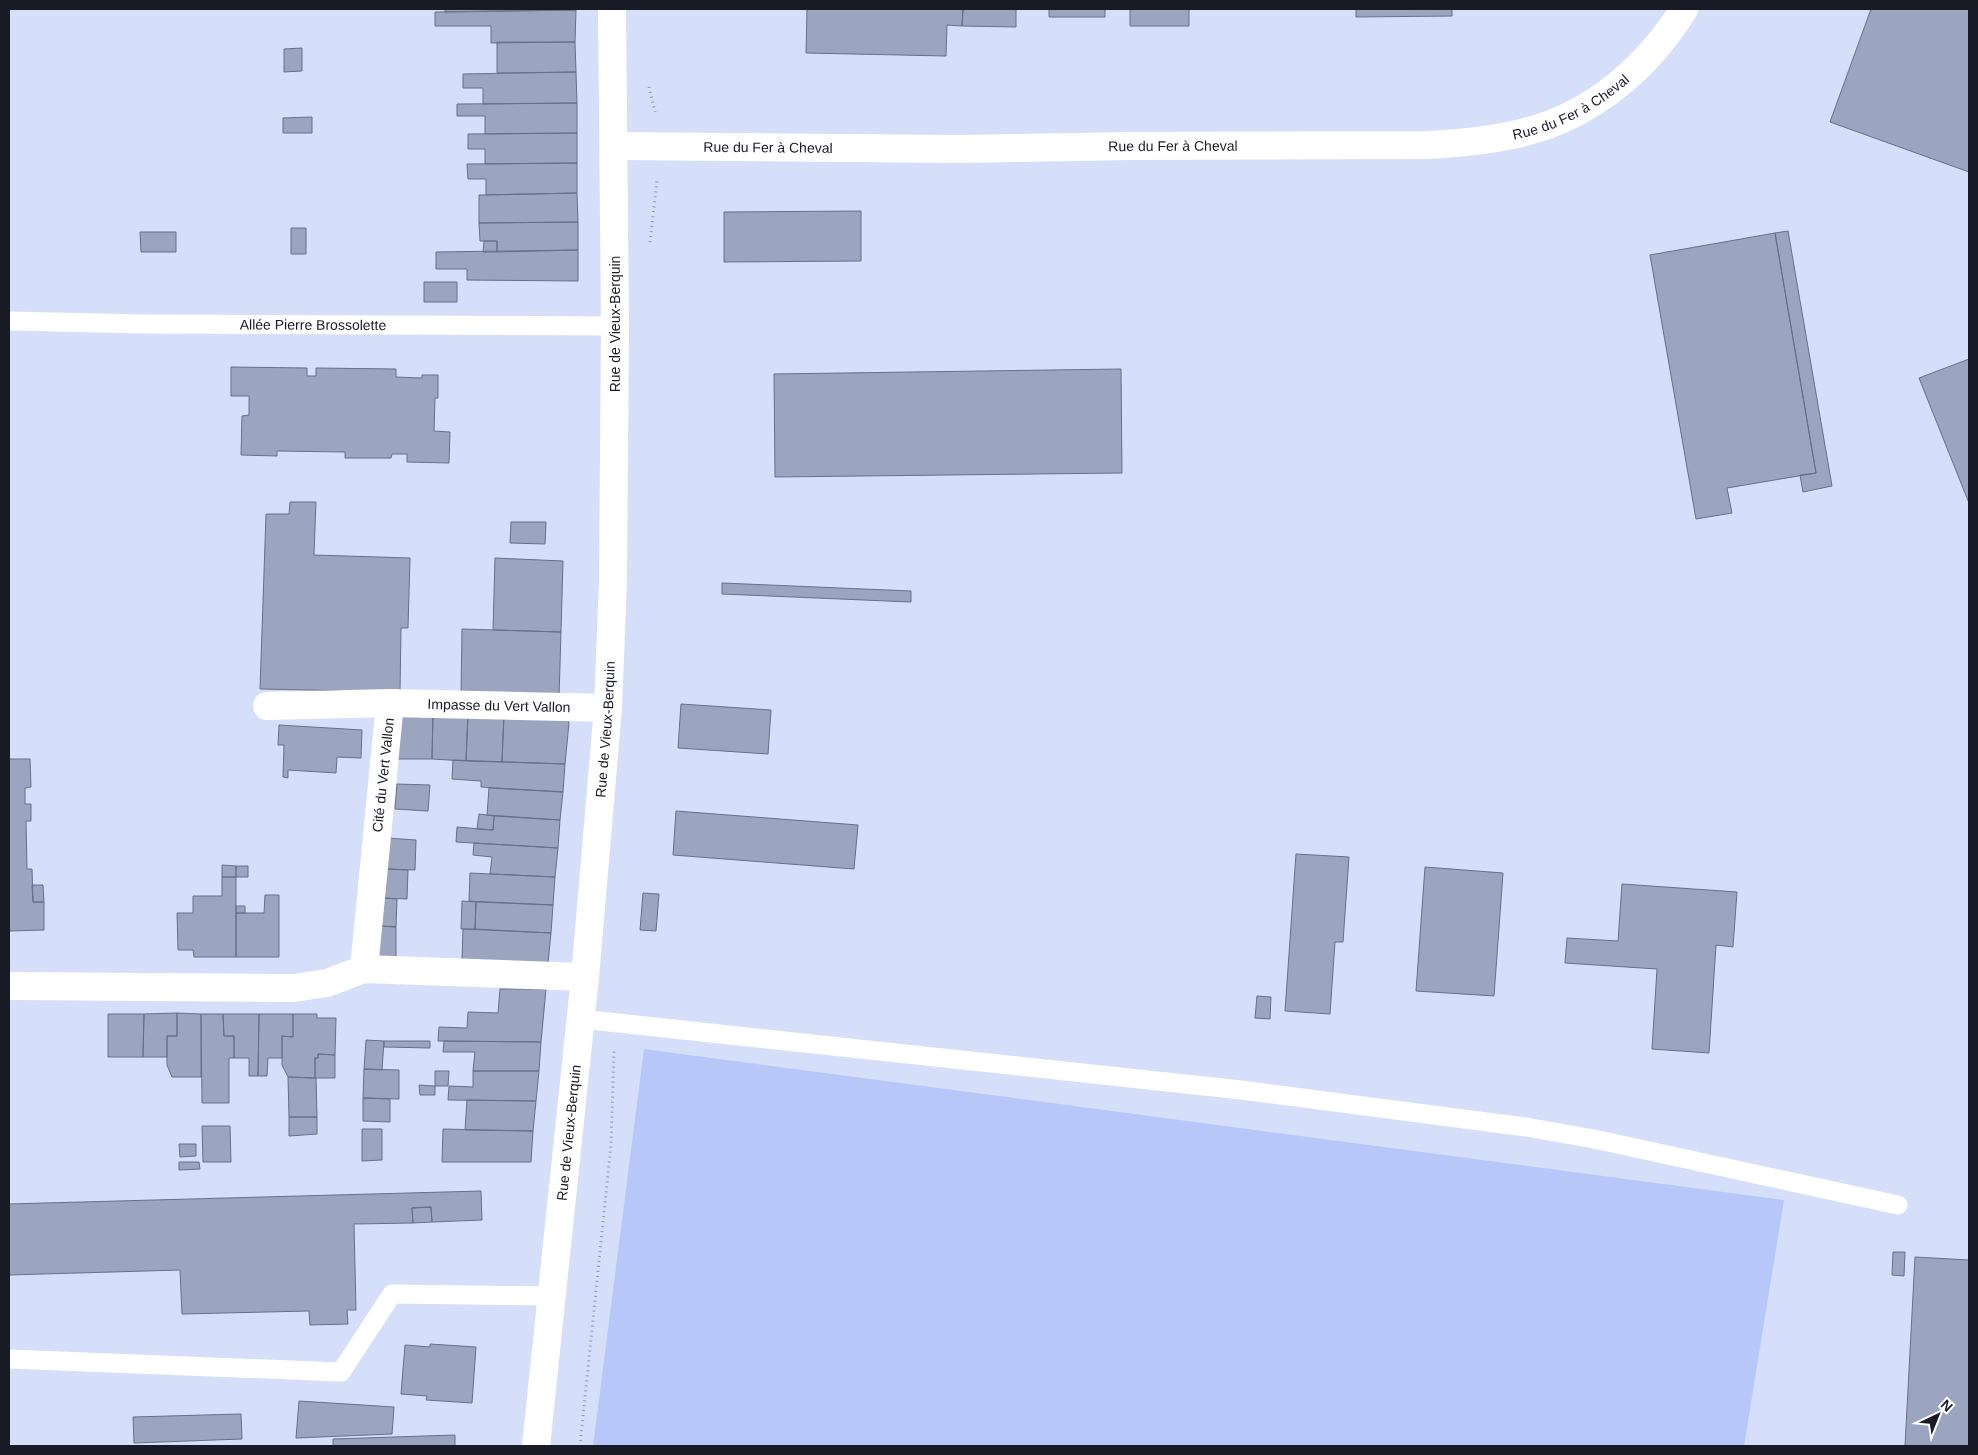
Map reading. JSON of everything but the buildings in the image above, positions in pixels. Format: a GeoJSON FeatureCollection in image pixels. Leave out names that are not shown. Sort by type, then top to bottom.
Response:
{"type":"FeatureCollection","features":[{"type":"Feature","properties":{"kind":"street","name":"Rue de Vieux-Berquin"},"geometry":{"type":"LineString","coordinates":[[536,1446],[581,1019],[608,708],[613,580],[616,326],[612,9]]}},
{"type":"Feature","properties":{"kind":"street","name":"Rue du Fer à Cheval"},"geometry":{"type":"LineString","coordinates":[[614,146],[958,149],[1430,145],[1464,143],[1525,132],[1584,108],[1610,92],[1635,70],[1656,49],[1684,9]]}},
{"type":"Feature","properties":{"kind":"street","name":"Impasse du Vert Vallon"},"geometry":{"type":"LineString","coordinates":[[390,703],[608,708]]}},
{"type":"Feature","properties":{"kind":"street","name":"Cité du Vert Vallon"},"geometry":{"type":"LineString","coordinates":[[267,706],[390,703],[364,969]]}},
{"type":"Feature","properties":{"kind":"street"},"geometry":{"type":"LineString","coordinates":[[9,986],[294,988],[326,983],[364,969],[585,977]]}},
{"type":"Feature","properties":{"kind":"lane","name":"Allée Pierre Brossolette"},"geometry":{"type":"LineString","coordinates":[[9,321],[145,324],[616,326]]}},
{"type":"Feature","properties":{"kind":"lane"},"geometry":{"type":"LineString","coordinates":[[581,1019],[1241,1090],[1534,1128],[1594,1138],[1898,1205]]}},
{"type":"Feature","properties":{"kind":"lane"},"geometry":{"type":"LineString","coordinates":[[9,1359],[341,1372],[392,1294],[552,1296]]}},
{"type":"Feature","properties":{"kind":"shaded area"},"geometry":{"type":"Polygon","coordinates":[[[644,1049],[1784,1200],[1744,1446],[593,1446],[644,1049]]]}}]}
